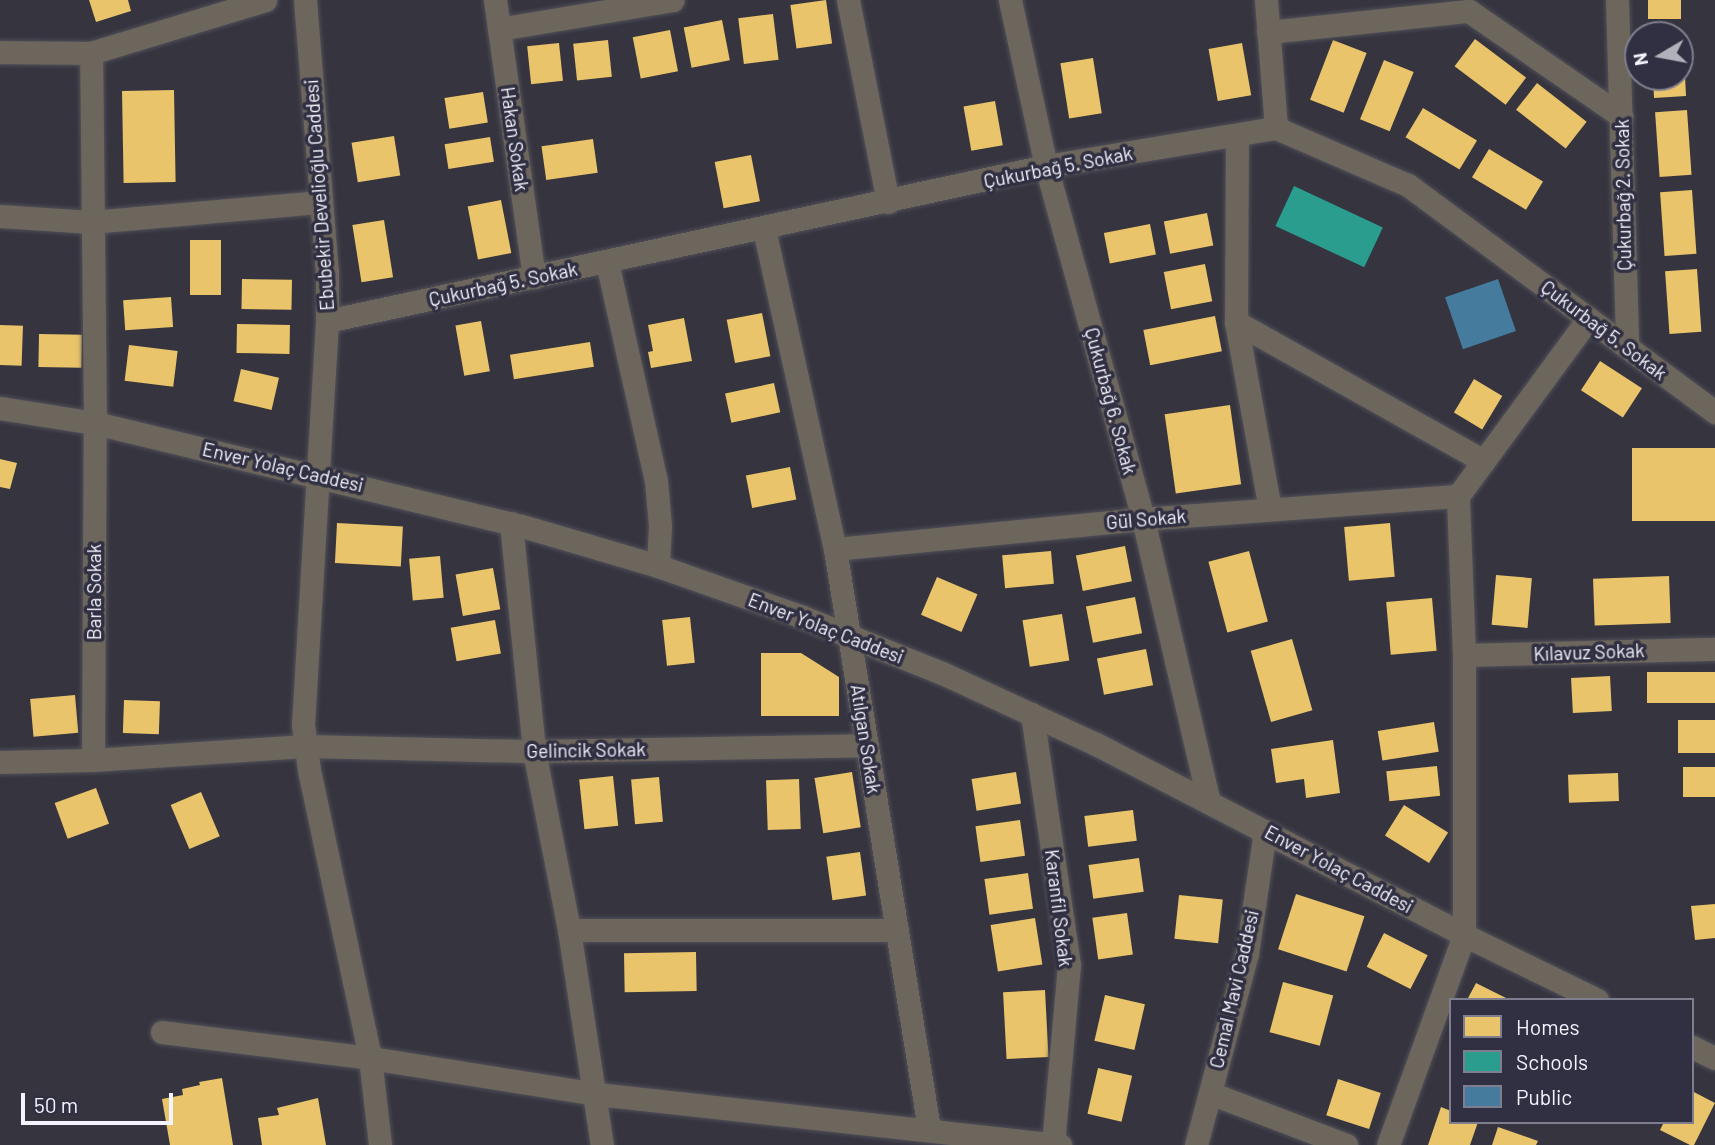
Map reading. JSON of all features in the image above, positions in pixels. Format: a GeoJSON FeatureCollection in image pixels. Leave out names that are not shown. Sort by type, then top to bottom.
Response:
{"type":"FeatureCollection","features":[{"type":"Feature","properties":{"kind":"street"},"geometry":{"type":"LineString","coordinates":[[0,52],[91,53],[265,0]]}},
{"type":"Feature","properties":{"kind":"street","name":"Ebubekir Develioğlu Caddesi"},"geometry":{"type":"LineString","coordinates":[[305,0],[321,202],[327,321],[303,701],[305,746],[370,1058],[380,1145]]}},
{"type":"Feature","properties":{"kind":"street","name":"Hakan Sokak"},"geometry":{"type":"LineString","coordinates":[[495,0],[534,277]]}},
{"type":"Feature","properties":{"kind":"street"},"geometry":{"type":"LineString","coordinates":[[499,29],[673,0]]}},
{"type":"Feature","properties":{"kind":"street"},"geometry":{"type":"LineString","coordinates":[[848,0],[888,202]]}},
{"type":"Feature","properties":{"kind":"street","name":"Çukurbağ 6. Sokak"},"geometry":{"type":"LineString","coordinates":[[1010,0],[1046,166],[1143,519],[1209,802]]}},
{"type":"Feature","properties":{"kind":"street"},"geometry":{"type":"LineString","coordinates":[[1266,0],[1276,128]]}},
{"type":"Feature","properties":{"kind":"street","name":"Çukurbağ 2. Sokak"},"geometry":{"type":"LineString","coordinates":[[1617,0],[1627,347]]}},
{"type":"Feature","properties":{"kind":"street"},"geometry":{"type":"LineString","coordinates":[[1268,33],[1434,7],[1469,11],[1621,116]]}},
{"type":"Feature","properties":{"kind":"street","name":"Barla Sokak"},"geometry":{"type":"LineString","coordinates":[[91,53],[95,423],[93,760]]}},
{"type":"Feature","properties":{"kind":"street","name":"Çukurbağ 5. Sokak"},"geometry":{"type":"LineString","coordinates":[[327,321],[764,229],[1046,166],[1276,128],[1408,185],[1715,412]]}},
{"type":"Feature","properties":{"kind":"street"},"geometry":{"type":"LineString","coordinates":[[1237,135],[1236,322],[1269,509]]}},
{"type":"Feature","properties":{"kind":"street"},"geometry":{"type":"LineString","coordinates":[[0,216],[91,222],[321,202]]}},
{"type":"Feature","properties":{"kind":"street","name":"Atılgan Sokak"},"geometry":{"type":"LineString","coordinates":[[764,229],[835,549],[929,1129]]}},
{"type":"Feature","properties":{"kind":"street"},"geometry":{"type":"LineString","coordinates":[[607,262],[656,481],[660,526],[658,566]]}},
{"type":"Feature","properties":{"kind":"street"},"geometry":{"type":"LineString","coordinates":[[1388,1145],[1464,935],[1464,655],[1458,496],[1588,319]]}},
{"type":"Feature","properties":{"kind":"street"},"geometry":{"type":"LineString","coordinates":[[1236,322],[1484,461]]}},
{"type":"Feature","properties":{"kind":"street","name":"Enver Yolaç Caddesi"},"geometry":{"type":"LineString","coordinates":[[0,408],[95,423],[511,523],[658,566],[850,637],[1032,714],[1593,998]]}},
{"type":"Feature","properties":{"kind":"street","name":"Gül Sokak"},"geometry":{"type":"LineString","coordinates":[[835,549],[1143,519],[1458,496]]}},
{"type":"Feature","properties":{"kind":"street"},"geometry":{"type":"LineString","coordinates":[[511,523],[534,751],[569,930],[603,1145]]}},
{"type":"Feature","properties":{"kind":"street","name":"Kılavuz Sokak"},"geometry":{"type":"LineString","coordinates":[[1464,655],[1715,649]]}},
{"type":"Feature","properties":{"kind":"street","name":"Karanfil Sokak"},"geometry":{"type":"LineString","coordinates":[[1032,714],[1069,965],[1055,1144]]}},
{"type":"Feature","properties":{"kind":"street","name":"Gelincik Sokak"},"geometry":{"type":"LineString","coordinates":[[0,762],[93,760],[305,746],[534,751],[867,745]]}},
{"type":"Feature","properties":{"kind":"street","name":"Cemal Mavi Caddesi"},"geometry":{"type":"LineString","coordinates":[[1196,1145],[1247,953],[1265,831]]}},
{"type":"Feature","properties":{"kind":"street"},"geometry":{"type":"LineString","coordinates":[[569,930],[897,930]]}},
{"type":"Feature","properties":{"kind":"street"},"geometry":{"type":"LineString","coordinates":[[162,1032],[370,1058],[597,1094],[1055,1144]]}},
{"type":"Feature","properties":{"kind":"street"},"geometry":{"type":"LineString","coordinates":[[1694,1048],[1715,1058]]}},
{"type":"Feature","properties":{"kind":"street"},"geometry":{"type":"LineString","coordinates":[[1210,1093],[1346,1145]]}},
{"type":"Feature","properties":{"kind":"building: Homes"},"geometry":{"type":"Polygon","coordinates":[[[89,0],[128,0],[131,11],[96,22],[89,0]]]}},
{"type":"Feature","properties":{"kind":"building: Homes"},"geometry":{"type":"Polygon","coordinates":[[[826,0],[832,44],[796,49],[790,5],[826,0]]]}},
{"type":"Feature","properties":{"kind":"building: Homes"},"geometry":{"type":"Polygon","coordinates":[[[1648,0],[1681,0],[1681,19],[1648,19],[1648,0]]]}},
{"type":"Feature","properties":{"kind":"building: Homes"},"geometry":{"type":"Polygon","coordinates":[[[773,14],[779,60],[744,64],[738,18],[773,14]]]}},
{"type":"Feature","properties":{"kind":"building: Homes"},"geometry":{"type":"Polygon","coordinates":[[[722,20],[730,60],[692,68],[684,27],[722,20]]]}},
{"type":"Feature","properties":{"kind":"building: Homes"},"geometry":{"type":"Polygon","coordinates":[[[670,30],[678,71],[641,78],[633,37],[670,30]]]}},
{"type":"Feature","properties":{"kind":"building: Homes"},"geometry":{"type":"Polygon","coordinates":[[[1475,39],[1526,78],[1506,105],[1455,66],[1475,39]]]}},
{"type":"Feature","properties":{"kind":"building: Homes"},"geometry":{"type":"Polygon","coordinates":[[[608,40],[612,77],[577,80],[573,44],[608,40]]]}},
{"type":"Feature","properties":{"kind":"building: Homes"},"geometry":{"type":"Polygon","coordinates":[[[1333,40],[1367,53],[1344,113],[1310,100],[1333,40]]]}},
{"type":"Feature","properties":{"kind":"building: Homes"},"geometry":{"type":"Polygon","coordinates":[[[559,43],[563,81],[531,84],[527,46],[559,43]]]}},
{"type":"Feature","properties":{"kind":"building: Homes"},"geometry":{"type":"Polygon","coordinates":[[[1242,43],[1251,95],[1218,101],[1209,49],[1242,43]]]}},
{"type":"Feature","properties":{"kind":"building: Homes"},"geometry":{"type":"Polygon","coordinates":[[[1093,58],[1102,113],[1069,118],[1060,63],[1093,58]]]}},
{"type":"Feature","properties":{"kind":"building: Homes"},"geometry":{"type":"Polygon","coordinates":[[[1384,60],[1414,72],[1390,131],[1360,119],[1384,60]]]}},
{"type":"Feature","properties":{"kind":"building: Homes"},"geometry":{"type":"Polygon","coordinates":[[[1537,83],[1587,122],[1566,149],[1516,110],[1537,83]]]}},
{"type":"Feature","properties":{"kind":"building: Homes"},"geometry":{"type":"Polygon","coordinates":[[[174,90],[176,182],[124,183],[122,91],[174,90]]]}},
{"type":"Feature","properties":{"kind":"building: Homes"},"geometry":{"type":"Polygon","coordinates":[[[1654,91],[1686,91],[1686,96],[1654,98],[1654,91]]]}},
{"type":"Feature","properties":{"kind":"building: Homes"},"geometry":{"type":"Polygon","coordinates":[[[483,92],[488,123],[449,129],[444,98],[483,92]]]}},
{"type":"Feature","properties":{"kind":"building: Homes"},"geometry":{"type":"Polygon","coordinates":[[[995,101],[1003,145],[971,151],[963,107],[995,101]]]}},
{"type":"Feature","properties":{"kind":"building: Homes"},"geometry":{"type":"Polygon","coordinates":[[[1423,108],[1477,140],[1459,170],[1405,137],[1423,108]]]}},
{"type":"Feature","properties":{"kind":"building: Homes"},"geometry":{"type":"Polygon","coordinates":[[[1687,110],[1692,175],[1660,177],[1655,112],[1687,110]]]}},
{"type":"Feature","properties":{"kind":"building: Homes"},"geometry":{"type":"Polygon","coordinates":[[[394,136],[400,176],[358,182],[352,143],[394,136]]]}},
{"type":"Feature","properties":{"kind":"building: Homes"},"geometry":{"type":"Polygon","coordinates":[[[490,137],[494,162],[448,169],[445,144],[490,137]]]}},
{"type":"Feature","properties":{"kind":"building: Homes"},"geometry":{"type":"Polygon","coordinates":[[[593,139],[598,173],[546,180],[542,146],[593,139]]]}},
{"type":"Feature","properties":{"kind":"building: Homes"},"geometry":{"type":"Polygon","coordinates":[[[1489,149],[1543,181],[1526,210],[1472,177],[1489,149]]]}},
{"type":"Feature","properties":{"kind":"building: Homes"},"geometry":{"type":"Polygon","coordinates":[[[751,155],[760,201],[724,208],[715,162],[751,155]]]}},
{"type":"Feature","properties":{"kind":"building: Homes"},"geometry":{"type":"Polygon","coordinates":[[[1692,190],[1696,254],[1665,256],[1660,192],[1692,190]]]}},
{"type":"Feature","properties":{"kind":"building: Homes"},"geometry":{"type":"Polygon","coordinates":[[[501,200],[511,253],[478,259],[468,206],[501,200]]]}},
{"type":"Feature","properties":{"kind":"building: Homes"},"geometry":{"type":"Polygon","coordinates":[[[1207,213],[1213,245],[1170,254],[1164,221],[1207,213]]]}},
{"type":"Feature","properties":{"kind":"building: Homes"},"geometry":{"type":"Polygon","coordinates":[[[384,220],[393,277],[361,282],[352,225],[384,220]]]}},
{"type":"Feature","properties":{"kind":"building: Homes"},"geometry":{"type":"Polygon","coordinates":[[[1150,224],[1156,254],[1110,263],[1104,233],[1150,224]]]}},
{"type":"Feature","properties":{"kind":"building: Homes"},"geometry":{"type":"Polygon","coordinates":[[[190,240],[221,240],[221,295],[190,295],[190,240]]]}},
{"type":"Feature","properties":{"kind":"building: Homes"},"geometry":{"type":"Polygon","coordinates":[[[1205,264],[1212,301],[1171,309],[1164,272],[1205,264]]]}},
{"type":"Feature","properties":{"kind":"building: Homes"},"geometry":{"type":"Polygon","coordinates":[[[1697,269],[1701,332],[1669,334],[1665,271],[1697,269]]]}},
{"type":"Feature","properties":{"kind":"building: Homes"},"geometry":{"type":"Polygon","coordinates":[[[242,279],[292,280],[291,310],[241,309],[242,279]]]}},
{"type":"Feature","properties":{"kind":"building: Homes"},"geometry":{"type":"Polygon","coordinates":[[[171,297],[173,327],[125,330],[123,300],[171,297]]]}},
{"type":"Feature","properties":{"kind":"building: Homes"},"geometry":{"type":"Polygon","coordinates":[[[762,313],[770,356],[735,363],[727,320],[762,313]]]}},
{"type":"Feature","properties":{"kind":"building: Homes"},"geometry":{"type":"Polygon","coordinates":[[[1215,316],[1222,351],[1150,365],[1143,330],[1215,316]]]}},
{"type":"Feature","properties":{"kind":"building: Homes"},"geometry":{"type":"Polygon","coordinates":[[[684,318],[692,361],[651,368],[648,352],[653,351],[648,325],[684,318]]]}},
{"type":"Feature","properties":{"kind":"building: Homes"},"geometry":{"type":"Polygon","coordinates":[[[481,321],[490,371],[464,376],[455,326],[481,321]]]}},
{"type":"Feature","properties":{"kind":"building: Homes"},"geometry":{"type":"Polygon","coordinates":[[[237,324],[290,325],[289,354],[236,353],[237,324]]]}},
{"type":"Feature","properties":{"kind":"building: Homes"},"geometry":{"type":"Polygon","coordinates":[[[0,325],[23,326],[22,366],[0,365],[0,325]]]}},
{"type":"Feature","properties":{"kind":"building: Homes"},"geometry":{"type":"Polygon","coordinates":[[[39,334],[82,335],[81,368],[38,367],[39,334]]]}},
{"type":"Feature","properties":{"kind":"building: Homes"},"geometry":{"type":"Polygon","coordinates":[[[590,342],[594,367],[514,379],[510,355],[590,342]]]}},
{"type":"Feature","properties":{"kind":"building: Homes"},"geometry":{"type":"Polygon","coordinates":[[[129,345],[178,351],[173,387],[125,381],[129,345]]]}},
{"type":"Feature","properties":{"kind":"building: Homes"},"geometry":{"type":"Polygon","coordinates":[[[1600,361],[1642,388],[1623,418],[1581,390],[1600,361]]]}},
{"type":"Feature","properties":{"kind":"building: Homes"},"geometry":{"type":"Polygon","coordinates":[[[241,369],[279,378],[272,410],[234,401],[241,369]]]}},
{"type":"Feature","properties":{"kind":"building: Homes"},"geometry":{"type":"Polygon","coordinates":[[[1474,379],[1502,396],[1482,429],[1454,412],[1474,379]]]}},
{"type":"Feature","properties":{"kind":"building: Homes"},"geometry":{"type":"Polygon","coordinates":[[[774,383],[780,412],[731,423],[725,393],[774,383]]]}},
{"type":"Feature","properties":{"kind":"building: Homes"},"geometry":{"type":"Polygon","coordinates":[[[1230,405],[1241,484],[1176,493],[1165,414],[1230,405]]]}},
{"type":"Feature","properties":{"kind":"building: Homes"},"geometry":{"type":"Polygon","coordinates":[[[1632,448],[1715,448],[1715,521],[1632,521],[1632,448]]]}},
{"type":"Feature","properties":{"kind":"building: Homes"},"geometry":{"type":"Polygon","coordinates":[[[0,459],[17,463],[10,489],[0,487],[0,459]]]}},
{"type":"Feature","properties":{"kind":"building: Homes"},"geometry":{"type":"Polygon","coordinates":[[[790,467],[796,499],[752,508],[746,476],[790,467]]]}},
{"type":"Feature","properties":{"kind":"building: Homes"},"geometry":{"type":"Polygon","coordinates":[[[337,523],[403,526],[401,566],[335,563],[337,523]]]}},
{"type":"Feature","properties":{"kind":"building: Homes"},"geometry":{"type":"Polygon","coordinates":[[[1390,523],[1395,577],[1349,581],[1344,527],[1390,523]]]}},
{"type":"Feature","properties":{"kind":"building: Homes"},"geometry":{"type":"Polygon","coordinates":[[[1125,546],[1132,581],[1083,591],[1076,556],[1125,546]]]}},
{"type":"Feature","properties":{"kind":"building: Homes"},"geometry":{"type":"Polygon","coordinates":[[[1051,551],[1054,584],[1005,588],[1002,555],[1051,551]]]}},
{"type":"Feature","properties":{"kind":"building: Homes"},"geometry":{"type":"Polygon","coordinates":[[[1249,551],[1268,622],[1227,632],[1208,562],[1249,551]]]}},
{"type":"Feature","properties":{"kind":"building: Homes"},"geometry":{"type":"Polygon","coordinates":[[[440,556],[444,598],[413,601],[409,559],[440,556]]]}},
{"type":"Feature","properties":{"kind":"building: Homes"},"geometry":{"type":"Polygon","coordinates":[[[493,568],[500,609],[463,616],[456,575],[493,568]]]}},
{"type":"Feature","properties":{"kind":"building: Homes"},"geometry":{"type":"Polygon","coordinates":[[[1496,575],[1532,578],[1528,628],[1492,625],[1496,575]]]}},
{"type":"Feature","properties":{"kind":"building: Homes"},"geometry":{"type":"Polygon","coordinates":[[[1669,576],[1671,623],[1595,626],[1593,579],[1669,576]]]}},
{"type":"Feature","properties":{"kind":"building: Homes"},"geometry":{"type":"Polygon","coordinates":[[[937,577],[978,594],[961,632],[921,615],[937,577]]]}},
{"type":"Feature","properties":{"kind":"building: Homes"},"geometry":{"type":"Polygon","coordinates":[[[1135,597],[1142,633],[1093,643],[1086,607],[1135,597]]]}},
{"type":"Feature","properties":{"kind":"building: Homes"},"geometry":{"type":"Polygon","coordinates":[[[1432,598],[1437,651],[1391,655],[1386,602],[1432,598]]]}},
{"type":"Feature","properties":{"kind":"building: Homes"},"geometry":{"type":"Polygon","coordinates":[[[1062,614],[1069,660],[1030,667],[1022,620],[1062,614]]]}},
{"type":"Feature","properties":{"kind":"building: Homes"},"geometry":{"type":"Polygon","coordinates":[[[690,617],[695,663],[667,666],[662,620],[690,617]]]}},
{"type":"Feature","properties":{"kind":"building: Homes"},"geometry":{"type":"Polygon","coordinates":[[[495,620],[501,653],[457,661],[451,628],[495,620]]]}},
{"type":"Feature","properties":{"kind":"building: Homes"},"geometry":{"type":"Polygon","coordinates":[[[1292,639],[1312,710],[1271,722],[1251,651],[1292,639]]]}},
{"type":"Feature","properties":{"kind":"building: Homes"},"geometry":{"type":"Polygon","coordinates":[[[1146,649],[1153,685],[1104,695],[1097,659],[1146,649]]]}},
{"type":"Feature","properties":{"kind":"building: Homes"},"geometry":{"type":"Polygon","coordinates":[[[761,653],[801,653],[839,677],[839,716],[761,716],[761,653]]]}},
{"type":"Feature","properties":{"kind":"building: Homes"},"geometry":{"type":"Polygon","coordinates":[[[1647,672],[1715,672],[1715,703],[1647,703],[1647,672]]]}},
{"type":"Feature","properties":{"kind":"building: Homes"},"geometry":{"type":"Polygon","coordinates":[[[1610,676],[1612,711],[1573,713],[1571,678],[1610,676]]]}},
{"type":"Feature","properties":{"kind":"building: Homes"},"geometry":{"type":"Polygon","coordinates":[[[75,695],[78,733],[33,737],[30,699],[75,695]]]}},
{"type":"Feature","properties":{"kind":"building: Homes"},"geometry":{"type":"Polygon","coordinates":[[[124,700],[160,701],[159,734],[123,733],[124,700]]]}},
{"type":"Feature","properties":{"kind":"building: Homes"},"geometry":{"type":"Polygon","coordinates":[[[1678,720],[1715,720],[1715,753],[1678,753],[1678,720]]]}},
{"type":"Feature","properties":{"kind":"building: Homes"},"geometry":{"type":"Polygon","coordinates":[[[1434,722],[1439,752],[1382,761],[1378,731],[1434,722]]]}},
{"type":"Feature","properties":{"kind":"building: Homes"},"geometry":{"type":"Polygon","coordinates":[[[1333,740],[1340,793],[1306,798],[1304,779],[1276,783],[1271,749],[1333,740]]]}},
{"type":"Feature","properties":{"kind":"building: Homes"},"geometry":{"type":"Polygon","coordinates":[[[1437,766],[1440,796],[1389,801],[1386,771],[1437,766]]]}},
{"type":"Feature","properties":{"kind":"building: Homes"},"geometry":{"type":"Polygon","coordinates":[[[1683,767],[1715,767],[1715,797],[1683,797],[1683,767]]]}},
{"type":"Feature","properties":{"kind":"building: Homes"},"geometry":{"type":"Polygon","coordinates":[[[852,772],[861,827],[823,833],[814,778],[852,772]]]}},
{"type":"Feature","properties":{"kind":"building: Homes"},"geometry":{"type":"Polygon","coordinates":[[[1016,772],[1021,804],[977,811],[972,779],[1016,772]]]}},
{"type":"Feature","properties":{"kind":"building: Homes"},"geometry":{"type":"Polygon","coordinates":[[[1618,773],[1619,801],[1569,803],[1568,775],[1618,773]]]}},
{"type":"Feature","properties":{"kind":"building: Homes"},"geometry":{"type":"Polygon","coordinates":[[[613,776],[618,826],[584,829],[579,780],[613,776]]]}},
{"type":"Feature","properties":{"kind":"building: Homes"},"geometry":{"type":"Polygon","coordinates":[[[659,777],[663,822],[635,824],[631,779],[659,777]]]}},
{"type":"Feature","properties":{"kind":"building: Homes"},"geometry":{"type":"Polygon","coordinates":[[[799,779],[801,829],[768,830],[766,780],[799,779]]]}},
{"type":"Feature","properties":{"kind":"building: Homes"},"geometry":{"type":"Polygon","coordinates":[[[96,788],[109,824],[68,839],[55,803],[96,788]]]}},
{"type":"Feature","properties":{"kind":"building: Homes"},"geometry":{"type":"Polygon","coordinates":[[[201,792],[220,836],[189,849],[171,805],[201,792]]]}},
{"type":"Feature","properties":{"kind":"building: Homes"},"geometry":{"type":"Polygon","coordinates":[[[1404,805],[1448,833],[1429,863],[1385,836],[1404,805]]]}},
{"type":"Feature","properties":{"kind":"building: Homes"},"geometry":{"type":"Polygon","coordinates":[[[1133,810],[1137,841],[1088,847],[1084,816],[1133,810]]]}},
{"type":"Feature","properties":{"kind":"building: Homes"},"geometry":{"type":"Polygon","coordinates":[[[1020,820],[1025,856],[980,862],[975,826],[1020,820]]]}},
{"type":"Feature","properties":{"kind":"building: Homes"},"geometry":{"type":"Polygon","coordinates":[[[860,852],[866,896],[832,900],[826,857],[860,852]]]}},
{"type":"Feature","properties":{"kind":"building: Homes"},"geometry":{"type":"Polygon","coordinates":[[[1139,858],[1144,892],[1093,899],[1088,865],[1139,858]]]}},
{"type":"Feature","properties":{"kind":"building: Homes"},"geometry":{"type":"Polygon","coordinates":[[[1028,873],[1033,909],[989,915],[984,879],[1028,873]]]}},
{"type":"Feature","properties":{"kind":"building: Homes"},"geometry":{"type":"Polygon","coordinates":[[[1296,894],[1364,916],[1347,971],[1278,949],[1296,894]]]}},
{"type":"Feature","properties":{"kind":"building: Homes"},"geometry":{"type":"Polygon","coordinates":[[[1179,895],[1223,900],[1218,943],[1174,939],[1179,895]]]}},
{"type":"Feature","properties":{"kind":"building: Homes"},"geometry":{"type":"Polygon","coordinates":[[[1715,904],[1715,938],[1695,940],[1691,906],[1715,904]]]}},
{"type":"Feature","properties":{"kind":"building: Homes"},"geometry":{"type":"Polygon","coordinates":[[[1127,913],[1133,955],[1098,959],[1092,918],[1127,913]]]}},
{"type":"Feature","properties":{"kind":"building: Homes"},"geometry":{"type":"Polygon","coordinates":[[[1035,918],[1042,964],[998,971],[991,925],[1035,918]]]}},
{"type":"Feature","properties":{"kind":"building: Homes"},"geometry":{"type":"Polygon","coordinates":[[[1384,933],[1428,955],[1410,989],[1367,967],[1384,933]]]}},
{"type":"Feature","properties":{"kind":"building: Homes"},"geometry":{"type":"Polygon","coordinates":[[[696,952],[697,991],[625,992],[624,953],[696,952]]]}},
{"type":"Feature","properties":{"kind":"building: Homes"},"geometry":{"type":"Polygon","coordinates":[[[1283,982],[1333,995],[1320,1046],[1270,1032],[1283,982]]]}},
{"type":"Feature","properties":{"kind":"building: Homes"},"geometry":{"type":"Polygon","coordinates":[[[1476,983],[1506,998],[1468,998],[1476,983]]]}},
{"type":"Feature","properties":{"kind":"building: Homes"},"geometry":{"type":"Polygon","coordinates":[[[1045,990],[1049,1057],[1007,1059],[1003,992],[1045,990]]]}},
{"type":"Feature","properties":{"kind":"building: Homes"},"geometry":{"type":"Polygon","coordinates":[[[1105,995],[1145,1004],[1134,1050],[1094,1041],[1105,995]]]}},
{"type":"Feature","properties":{"kind":"building: Homes"},"geometry":{"type":"Polygon","coordinates":[[[1098,1068],[1132,1076],[1122,1122],[1087,1114],[1098,1068]]]}},
{"type":"Feature","properties":{"kind":"building: Homes"},"geometry":{"type":"Polygon","coordinates":[[[222,1078],[233,1145],[170,1145],[162,1099],[183,1095],[182,1089],[200,1085],[199,1082],[222,1078]]]}},
{"type":"Feature","properties":{"kind":"building: Homes"},"geometry":{"type":"Polygon","coordinates":[[[1338,1079],[1381,1093],[1369,1129],[1326,1115],[1338,1079]]]}},
{"type":"Feature","properties":{"kind":"building: Homes"},"geometry":{"type":"Polygon","coordinates":[[[1694,1092],[1715,1103],[1694,1145],[1660,1130],[1663,1124],[1694,1124],[1694,1092]]]}},
{"type":"Feature","properties":{"kind":"building: Homes"},"geometry":{"type":"Polygon","coordinates":[[[318,1098],[326,1145],[262,1145],[258,1118],[279,1115],[277,1108],[318,1098]]]}},
{"type":"Feature","properties":{"kind":"building: Homes"},"geometry":{"type":"Polygon","coordinates":[[[1441,1107],[1449,1110],[1449,1124],[1477,1124],[1470,1145],[1428,1145],[1441,1107]]]}},
{"type":"Feature","properties":{"kind":"building: Homes"},"geometry":{"type":"Polygon","coordinates":[[[1498,1127],[1538,1141],[1536,1145],[1492,1145],[1498,1127]]]}},
{"type":"Feature","properties":{"kind":"building: Schools"},"geometry":{"type":"Polygon","coordinates":[[[1294,186],[1383,227],[1364,267],[1275,226],[1294,186]]]}},
{"type":"Feature","properties":{"kind":"building: Public"},"geometry":{"type":"Polygon","coordinates":[[[1498,279],[1516,331],[1463,349],[1445,297],[1498,279]]]}}]}
